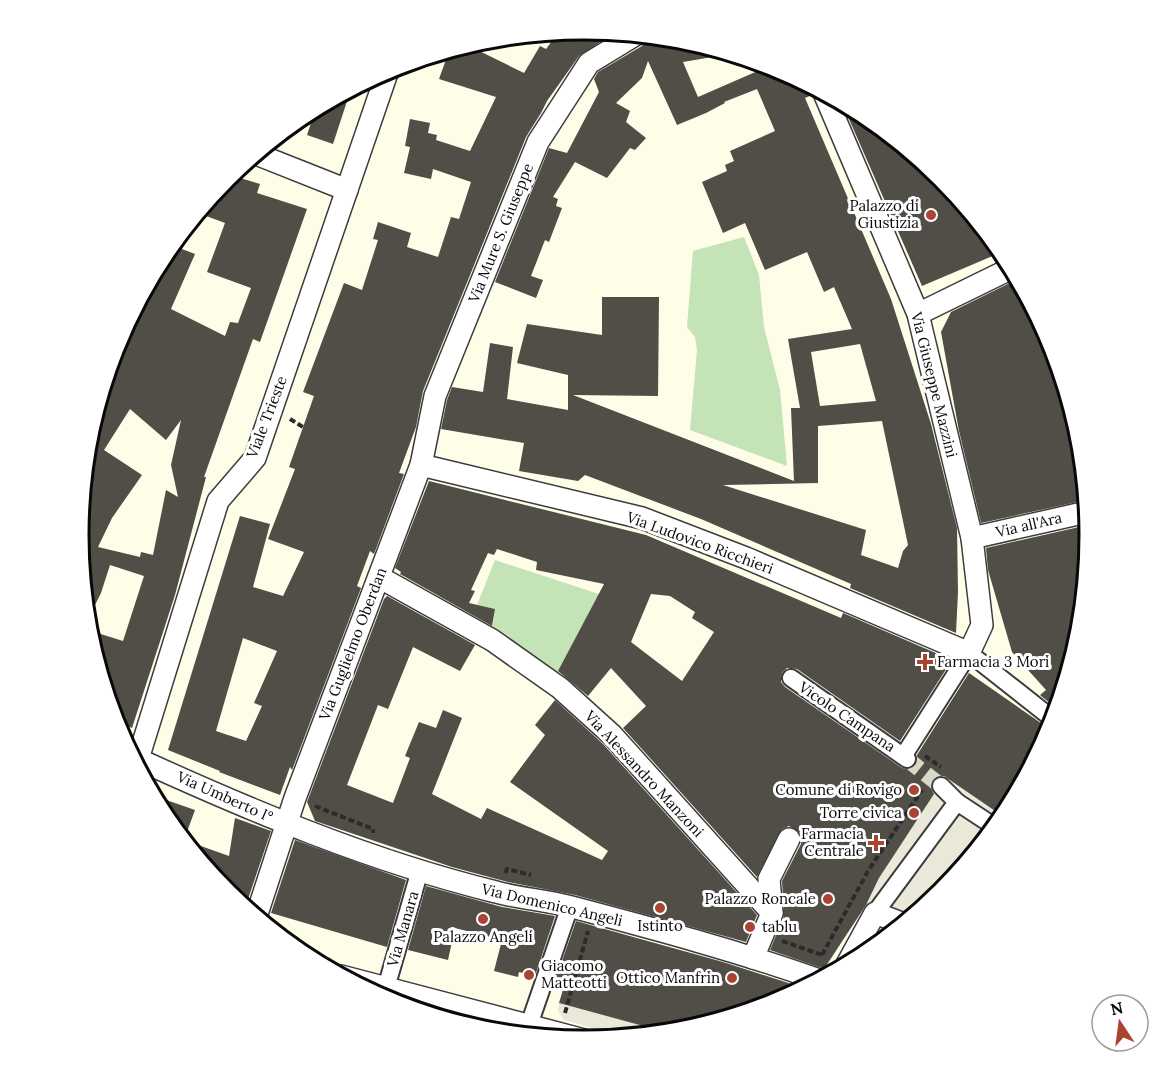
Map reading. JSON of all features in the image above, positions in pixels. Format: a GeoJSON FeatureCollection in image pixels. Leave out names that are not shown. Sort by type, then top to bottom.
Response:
{"type":"FeatureCollection","features":[{"type":"Feature","properties":{"kind":"street","name":"Via Mure S. Giuseppe"},"geometry":{"type":"LineString","coordinates":[[421,465],[435,396],[538,142],[590,63],[623,43]]}},
{"type":"Feature","properties":{"kind":"street","name":"Viale Trieste"},"geometry":{"type":"LineString","coordinates":[[138,749],[218,501],[255,458],[383,83]]}},
{"type":"Feature","properties":{"kind":"street","name":"Via Giuseppe Mazzini"},"geometry":{"type":"LineString","coordinates":[[829,106],[918,314],[972,538],[982,625],[969,653]]}},
{"type":"Feature","properties":{"kind":"street"},"geometry":{"type":"LineString","coordinates":[[265,158],[346,190]]}},
{"type":"Feature","properties":{"kind":"street"},"geometry":{"type":"LineString","coordinates":[[918,314],[1003,272]]}},
{"type":"Feature","properties":{"kind":"street","name":"Via Guglielmo Oberdan"},"geometry":{"type":"LineString","coordinates":[[259,909],[295,798],[421,465]]}},
{"type":"Feature","properties":{"kind":"street","name":"Via Ludovico Ricchieri"},"geometry":{"type":"LineString","coordinates":[[421,465],[642,518],[746,558],[969,653]]}},
{"type":"Feature","properties":{"kind":"street","name":"Via all'Ara"},"geometry":{"type":"LineString","coordinates":[[972,538],[1078,514]]}},
{"type":"Feature","properties":{"kind":"street","name":"Via Alessandro Manzoni"},"geometry":{"type":"LineString","coordinates":[[379,577],[492,640],[560,688],[612,735],[772,913]]}},
{"type":"Feature","properties":{"kind":"street"},"geometry":{"type":"LineString","coordinates":[[969,653],[1046,713]]}},
{"type":"Feature","properties":{"kind":"street","name":"Vicolo Campana"},"geometry":{"type":"LineString","coordinates":[[791,678],[905,757],[969,653]]}},
{"type":"Feature","properties":{"kind":"street","name":"Via Umberto I°"},"geometry":{"type":"LineString","coordinates":[[144,762],[287,824]]}},
{"type":"Feature","properties":{"kind":"street"},"geometry":{"type":"LineString","coordinates":[[933,781],[957,802],[988,822]]}},
{"type":"Feature","properties":{"kind":"street"},"geometry":{"type":"LineString","coordinates":[[854,950],[870,920],[957,802]]}},
{"type":"Feature","properties":{"kind":"street","name":"Via Domenico Angeli"},"geometry":{"type":"LineString","coordinates":[[287,824],[420,870],[497,893],[570,906],[753,958],[818,971]]}},
{"type":"Feature","properties":{"kind":"street"},"geometry":{"type":"LineString","coordinates":[[753,958],[772,913],[769,879],[789,839]]}},
{"type":"Feature","properties":{"kind":"street","name":"Via Manara"},"geometry":{"type":"LineString","coordinates":[[387,988],[420,870]]}},
{"type":"Feature","properties":{"kind":"street"},"geometry":{"type":"LineString","coordinates":[[527,1027],[570,906]]}},
{"type":"Feature","properties":{"kind":"street"},"geometry":{"type":"LineString","coordinates":[[875,913],[895,920]]}},
{"type":"Feature","properties":{"kind":"street"},"geometry":{"type":"LineString","coordinates":[[381,986],[506,1024]]}},
{"type":"Feature","properties":{"kind":"path"},"geometry":{"type":"LineString","coordinates":[[819,970],[822,954],[868,871],[933,781],[939,765]]}},
{"type":"Feature","properties":{"kind":"path"},"geometry":{"type":"LineString","coordinates":[[307,803],[373,829],[372,836]]}},
{"type":"Feature","properties":{"kind":"path"},"geometry":{"type":"LineString","coordinates":[[567,1005],[591,921]]}},
{"type":"Feature","properties":{"kind":"path"},"geometry":{"type":"LineString","coordinates":[[780,940],[822,954]]}},
{"type":"Feature","properties":{"kind":"green space"},"geometry":{"type":"Polygon","coordinates":[[[744,237],[759,275],[764,327],[780,390],[787,466],[690,430],[697,350],[695,337],[687,327],[693,251],[744,237]]]}},
{"type":"Feature","properties":{"kind":"green space"},"geometry":{"type":"Polygon","coordinates":[[[495,560],[599,594],[558,672],[492,628],[495,609],[477,605],[495,560]]]}},
{"type":"Feature","properties":{"kind":"shaded area"},"geometry":{"type":"Polygon","coordinates":[[[946,777],[996,811],[956,862],[910,908],[887,926],[870,920],[864,908],[879,878],[946,777]]]}},
{"type":"Feature","properties":{"kind":"shaded area"},"geometry":{"type":"Polygon","coordinates":[[[559,1003],[645,1026],[598,1030],[564,1020],[558,1011],[559,1003]]]}},
{"type":"Feature","properties":{"kind":"building"},"geometry":{"type":"Polygon","coordinates":[[[602,41],[579,56],[547,101],[526,137],[423,391],[416,427],[399,473],[404,474],[374,554],[370,551],[357,586],[361,588],[292,770],[290,767],[280,795],[168,750],[240,516],[270,524],[253,587],[283,596],[304,552],[268,539],[295,469],[289,467],[314,396],[303,392],[344,283],[362,290],[378,240],[373,239],[378,222],[411,233],[407,247],[438,257],[451,217],[459,219],[471,182],[433,169],[431,179],[404,173],[410,147],[405,146],[410,119],[430,123],[428,133],[437,135],[436,140],[470,151],[496,97],[439,79],[446,60],[480,52],[524,73],[540,46],[546,49],[551,42],[602,41]],[[243,638],[216,731],[246,741],[262,706],[254,703],[277,651],[243,638]]]}},
{"type":"Feature","properties":{"kind":"building"},"geometry":{"type":"Polygon","coordinates":[[[643,44],[649,45],[712,57],[683,62],[698,97],[756,72],[810,96],[805,98],[891,299],[931,424],[957,528],[956,633],[850,588],[851,584],[701,519],[585,475],[578,481],[519,471],[524,443],[441,429],[452,387],[483,392],[490,343],[513,347],[507,399],[568,410],[568,375],[517,363],[527,324],[602,335],[602,297],[659,297],[658,396],[573,395],[794,481],[791,408],[800,408],[788,339],[852,329],[834,287],[824,292],[807,252],[765,270],[745,223],[723,233],[702,182],[727,171],[725,165],[734,161],[730,151],[775,131],[757,89],[677,125],[648,61],[642,78],[616,103],[630,111],[626,122],[646,138],[635,150],[630,148],[607,178],[575,162],[553,197],[558,199],[556,206],[562,208],[549,242],[545,240],[531,276],[543,280],[536,298],[495,282],[549,148],[567,153],[599,92],[594,79],[598,72],[643,44]],[[860,344],[811,352],[820,406],[876,401],[860,344]],[[882,421],[818,426],[818,483],[723,485],[866,530],[861,555],[898,568],[903,551],[908,545],[882,421]]]}},
{"type":"Feature","properties":{"kind":"building"},"geometry":{"type":"Polygon","coordinates":[[[347,101],[333,144],[307,135],[311,123],[347,101]]]}},
{"type":"Feature","properties":{"kind":"building","name":"Palazzo di Giustizia"},"geometry":{"type":"Polygon","coordinates":[[[848,117],[885,143],[934,185],[993,256],[922,286],[848,117]]]}},
{"type":"Feature","properties":{"kind":"building"},"geometry":{"type":"Polygon","coordinates":[[[241,178],[260,184],[257,193],[307,209],[260,342],[253,339],[204,477],[206,477],[175,595],[132,728],[127,726],[115,695],[99,634],[123,641],[144,576],[110,565],[94,607],[89,536],[93,471],[115,376],[140,317],[155,288],[180,248],[195,254],[171,309],[225,336],[230,322],[238,323],[251,288],[207,272],[225,223],[206,216],[241,178]],[[130,409],[104,450],[142,475],[112,518],[98,547],[140,557],[141,552],[153,555],[166,490],[178,497],[171,465],[181,420],[166,440],[130,409]]]}},
{"type":"Feature","properties":{"kind":"building"},"geometry":{"type":"Polygon","coordinates":[[[1010,283],[1028,317],[1053,376],[1069,439],[1078,502],[981,523],[959,431],[941,332],[951,312],[1010,283]]]}},
{"type":"Feature","properties":{"kind":"building"},"geometry":{"type":"Polygon","coordinates":[[[429,481],[646,535],[841,618],[843,613],[952,660],[900,741],[797,669],[787,668],[782,673],[781,682],[785,687],[902,768],[907,769],[915,765],[917,755],[969,673],[1042,723],[1013,783],[996,811],[944,776],[933,779],[931,788],[934,794],[879,878],[866,905],[823,969],[770,950],[784,916],[782,881],[801,844],[802,838],[799,832],[789,826],[782,829],[757,877],[623,728],[646,706],[611,668],[588,696],[558,671],[604,584],[536,570],[537,562],[497,549],[494,555],[488,553],[471,590],[475,591],[469,603],[495,609],[492,626],[400,574],[401,572],[395,568],[429,481]],[[651,594],[631,642],[682,681],[714,632],[692,618],[695,612],[670,596],[651,594]]]}},
{"type":"Feature","properties":{"kind":"building"},"geometry":{"type":"Polygon","coordinates":[[[1079,527],[1075,600],[1062,664],[1050,703],[1040,695],[1046,690],[1012,652],[988,570],[986,548],[1079,527]]]}},
{"type":"Feature","properties":{"kind":"building"},"geometry":{"type":"Polygon","coordinates":[[[387,596],[475,645],[460,671],[413,647],[388,709],[378,705],[347,785],[393,803],[410,758],[405,756],[419,722],[436,728],[443,710],[462,718],[432,794],[481,819],[487,808],[602,860],[608,851],[510,782],[545,735],[535,725],[555,700],[603,744],[757,915],[746,942],[575,895],[508,882],[452,867],[315,821],[307,802],[387,596]]]}},
{"type":"Feature","properties":{"kind":"building"},"geometry":{"type":"Polygon","coordinates":[[[165,800],[195,810],[187,832],[165,800]]]}},
{"type":"Feature","properties":{"kind":"building"},"geometry":{"type":"Polygon","coordinates":[[[235,818],[271,831],[248,899],[198,845],[229,856],[235,818]]]}},
{"type":"Feature","properties":{"kind":"building"},"geometry":{"type":"Polygon","coordinates":[[[295,840],[406,880],[387,947],[271,913],[295,840]]]}},
{"type":"Feature","properties":{"kind":"building","name":"Palazzo Angeli"},"geometry":{"type":"Polygon","coordinates":[[[426,886],[502,907],[555,916],[535,976],[519,972],[518,977],[494,971],[502,940],[455,928],[448,960],[408,950],[426,886]]]}},
{"type":"Feature","properties":{"kind":"building"},"geometry":{"type":"Polygon","coordinates":[[[576,921],[723,962],[792,984],[712,1014],[645,1026],[559,1003],[565,983],[555,981],[576,921]]]}},
{"type":"Feature","properties":{"kind":"tunnel"},"geometry":{"type":"LineString","coordinates":[[907,759],[941,786]]}},
{"type":"Feature","properties":{"kind":"place","name":"Palazzo di Giustizia"},"geometry":{"type":"Point","coordinates":[931,215]}},
{"type":"Feature","properties":{"kind":"place","name":"Farmacia 3 Mori"},"geometry":{"type":"Point","coordinates":[925,662]}},
{"type":"Feature","properties":{"kind":"place","name":"Comune di Rovigo"},"geometry":{"type":"Point","coordinates":[914,790]}},
{"type":"Feature","properties":{"kind":"place","name":"Torre civica"},"geometry":{"type":"Point","coordinates":[914,813]}},
{"type":"Feature","properties":{"kind":"place","name":"Farmacia Centrale"},"geometry":{"type":"Point","coordinates":[876,843]}},
{"type":"Feature","properties":{"kind":"place","name":"Palazzo Roncale"},"geometry":{"type":"Point","coordinates":[828,899]}},
{"type":"Feature","properties":{"kind":"place","name":"Istinto"},"geometry":{"type":"Point","coordinates":[660,908]}},
{"type":"Feature","properties":{"kind":"place","name":"Palazzo Angeli"},"geometry":{"type":"Point","coordinates":[483,919]}},
{"type":"Feature","properties":{"kind":"place","name":"tablu"},"geometry":{"type":"Point","coordinates":[750,927]}},
{"type":"Feature","properties":{"kind":"place","name":"Giacomo Matteotti"},"geometry":{"type":"Point","coordinates":[529,975]}},
{"type":"Feature","properties":{"kind":"place","name":"Ottico Manfrin"},"geometry":{"type":"Point","coordinates":[732,978]}}]}
